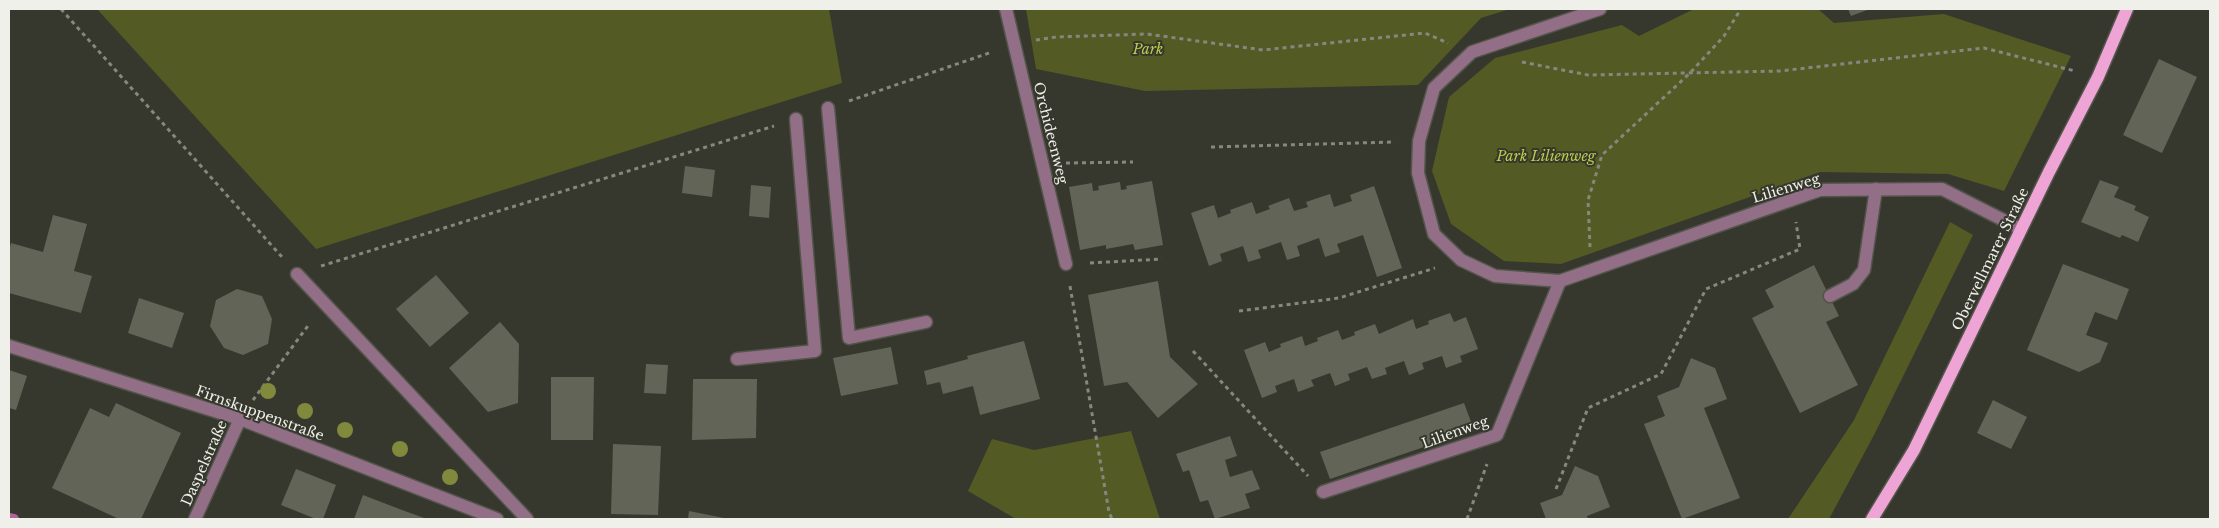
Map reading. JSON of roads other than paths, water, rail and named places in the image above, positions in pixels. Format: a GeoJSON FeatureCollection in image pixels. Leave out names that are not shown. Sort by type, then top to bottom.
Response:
{"type":"FeatureCollection","features":[{"type":"Feature","properties":{"kind":"main road","name":"Obervellmarer Straße"},"geometry":{"type":"LineString","coordinates":[[1872,519],[1914,450],[2021,229],[2098,77],[2127,9]]}},
{"type":"Feature","properties":{"kind":"street","name":"Orchideenweg"},"geometry":{"type":"LineString","coordinates":[[1006,9],[1066,264]]}},
{"type":"Feature","properties":{"kind":"street","name":"Lilienweg"},"geometry":{"type":"LineString","coordinates":[[1600,9],[1472,52],[1434,88],[1419,141],[1418,173],[1434,234],[1461,260],[1495,276],[1560,281],[1820,190],[1942,189],[2021,229]]}},
{"type":"Feature","properties":{"kind":"street"},"geometry":{"type":"LineString","coordinates":[[828,108],[849,338],[926,322]]}},
{"type":"Feature","properties":{"kind":"street"},"geometry":{"type":"LineString","coordinates":[[737,359],[816,351],[796,119]]}},
{"type":"Feature","properties":{"kind":"street"},"geometry":{"type":"LineString","coordinates":[[1830,296],[1853,284],[1864,270],[1876,189]]}},
{"type":"Feature","properties":{"kind":"street"},"geometry":{"type":"LineString","coordinates":[[297,274],[324,305],[527,519]]}},
{"type":"Feature","properties":{"kind":"street","name":"Lilienweg"},"geometry":{"type":"LineString","coordinates":[[1323,492],[1497,436],[1560,281]]}},
{"type":"Feature","properties":{"kind":"street","name":"Firnskuppenstraße"},"geometry":{"type":"LineString","coordinates":[[9,346],[240,419],[497,519]]}},
{"type":"Feature","properties":{"kind":"street","name":"Daspelstraße"},"geometry":{"type":"LineString","coordinates":[[195,519],[240,419]]}},
{"type":"Feature","properties":{"kind":"waterway"},"geometry":{"type":"LineString","coordinates":[[9,518],[14,519]]}},
{"type":"Feature","properties":{"kind":"park label","name":"Park"},"geometry":{"type":"Point","coordinates":[1148,49]}},
{"type":"Feature","properties":{"kind":"park label","name":"Park Lilienweg"},"geometry":{"type":"Point","coordinates":[1546,156]}}]}
